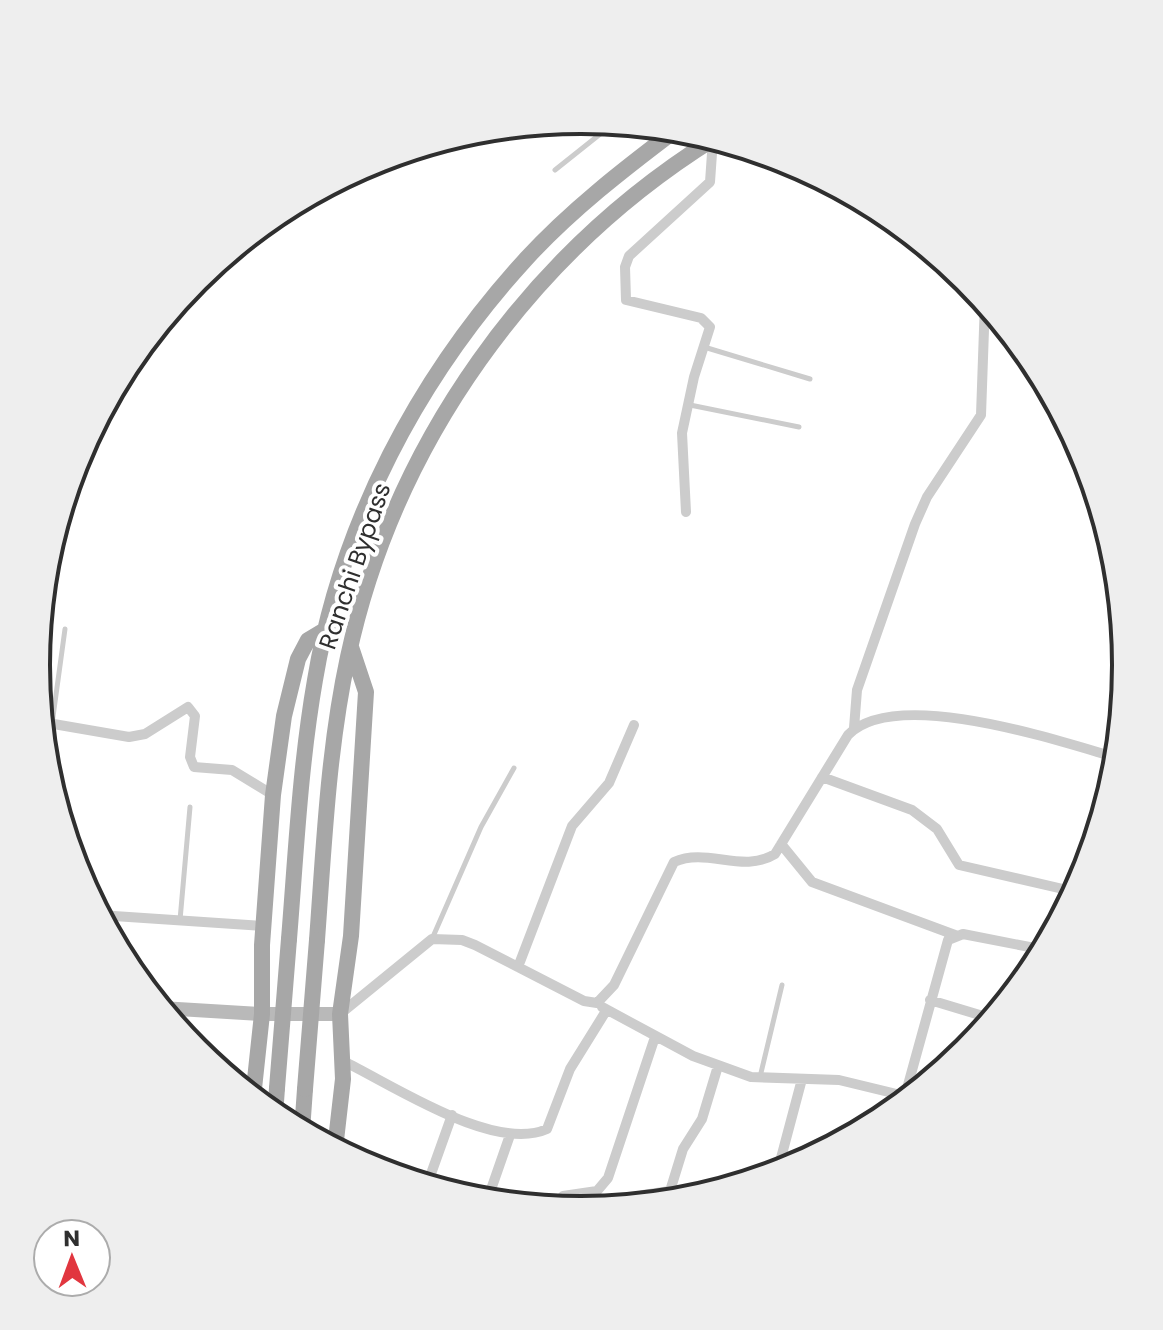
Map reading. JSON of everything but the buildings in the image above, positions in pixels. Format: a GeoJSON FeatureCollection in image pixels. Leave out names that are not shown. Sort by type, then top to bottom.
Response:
{"type":"FeatureCollection","features":[{"type":"Feature","properties":{"kind":"main road","name":"Ranchi Bypass"},"geometry":{"type":"LineString","coordinates":[[276,1100],[304,765],[315,678],[372,486],[458,341],[527,258],[602,187],[663,140]]}},
{"type":"Feature","properties":{"kind":"main road","name":"Ranchi Bypass"},"geometry":{"type":"LineString","coordinates":[[303,1117],[328,796],[351,646],[395,509],[433,429],[476,361],[543,281],[625,202],[701,148]]}},
{"type":"Feature","properties":{"kind":"main road"},"geometry":{"type":"LineString","coordinates":[[254,1084],[262,1014],[263,926],[273,795],[284,716],[298,659],[308,640],[328,628]]}},
{"type":"Feature","properties":{"kind":"main road"},"geometry":{"type":"LineString","coordinates":[[336,1136],[343,1061],[340,1014],[351,936],[366,692],[351,646]]}},
{"type":"Feature","properties":{"kind":"street"},"geometry":{"type":"LineString","coordinates":[[686,512],[682,433],[710,327],[707,321],[626,300],[625,267],[629,256],[710,182],[713,151]]}},
{"type":"Feature","properties":{"kind":"street"},"geometry":{"type":"LineString","coordinates":[[597,1003],[614,985],[674,862],[694,856],[756,862],[775,854],[854,728],[857,690],[915,524],[927,497],[981,415],[984,319]]}},
{"type":"Feature","properties":{"kind":"street"},"geometry":{"type":"LineString","coordinates":[[54,725],[129,737],[145,734],[188,707],[195,716],[190,757],[194,767],[232,770],[273,795]]}},
{"type":"Feature","properties":{"kind":"street"},"geometry":{"type":"LineString","coordinates":[[854,728],[881,717],[921,715],[978,721],[1105,755]]}},
{"type":"Feature","properties":{"kind":"street"},"geometry":{"type":"LineString","coordinates":[[518,967],[572,826],[609,783],[634,725]]}},
{"type":"Feature","properties":{"kind":"street"},"geometry":{"type":"LineString","coordinates":[[822,777],[912,810],[937,829],[959,865],[1063,889]]}},
{"type":"Feature","properties":{"kind":"street"},"geometry":{"type":"LineString","coordinates":[[781,844],[812,882],[955,935],[1031,948]]}},
{"type":"Feature","properties":{"kind":"street"},"geometry":{"type":"LineString","coordinates":[[113,916],[263,926]]}},
{"type":"Feature","properties":{"kind":"street"},"geometry":{"type":"LineString","coordinates":[[908,1085],[945,946],[955,935]]}},
{"type":"Feature","properties":{"kind":"street"},"geometry":{"type":"LineString","coordinates":[[177,1009],[262,1014],[340,1014],[432,939],[462,940],[584,1001],[597,1003],[655,1037],[718,1066],[760,1078],[839,1080],[892,1096]]}},
{"type":"Feature","properties":{"kind":"street"},"geometry":{"type":"LineString","coordinates":[[930,1000],[981,1015]]}},
{"type":"Feature","properties":{"kind":"street"},"geometry":{"type":"LineString","coordinates":[[343,1061],[452,1115],[510,1135],[527,1135],[547,1129],[570,1069],[606,1011]]}},
{"type":"Feature","properties":{"kind":"street"},"geometry":{"type":"LineString","coordinates":[[566,1196],[597,1191],[608,1178],[655,1037]]}},
{"type":"Feature","properties":{"kind":"street"},"geometry":{"type":"LineString","coordinates":[[671,1189],[683,1149],[702,1119],[718,1066]]}},
{"type":"Feature","properties":{"kind":"street"},"geometry":{"type":"LineString","coordinates":[[781,1157],[802,1079]]}},
{"type":"Feature","properties":{"kind":"street"},"geometry":{"type":"LineString","coordinates":[[431,1174],[452,1115]]}},
{"type":"Feature","properties":{"kind":"street"},"geometry":{"type":"LineString","coordinates":[[491,1188],[510,1135]]}},
{"type":"Feature","properties":{"kind":"lane"},"geometry":{"type":"LineString","coordinates":[[555,170],[600,135]]}},
{"type":"Feature","properties":{"kind":"lane"},"geometry":{"type":"LineString","coordinates":[[704,347],[810,379]]}},
{"type":"Feature","properties":{"kind":"lane"},"geometry":{"type":"LineString","coordinates":[[688,405],[799,427]]}},
{"type":"Feature","properties":{"kind":"lane"},"geometry":{"type":"LineString","coordinates":[[51,702],[65,629]]}},
{"type":"Feature","properties":{"kind":"lane"},"geometry":{"type":"LineString","coordinates":[[432,939],[481,827],[514,768]]}},
{"type":"Feature","properties":{"kind":"lane"},"geometry":{"type":"LineString","coordinates":[[180,920],[190,807]]}},
{"type":"Feature","properties":{"kind":"lane"},"geometry":{"type":"LineString","coordinates":[[760,1078],[782,985]]}}]}
